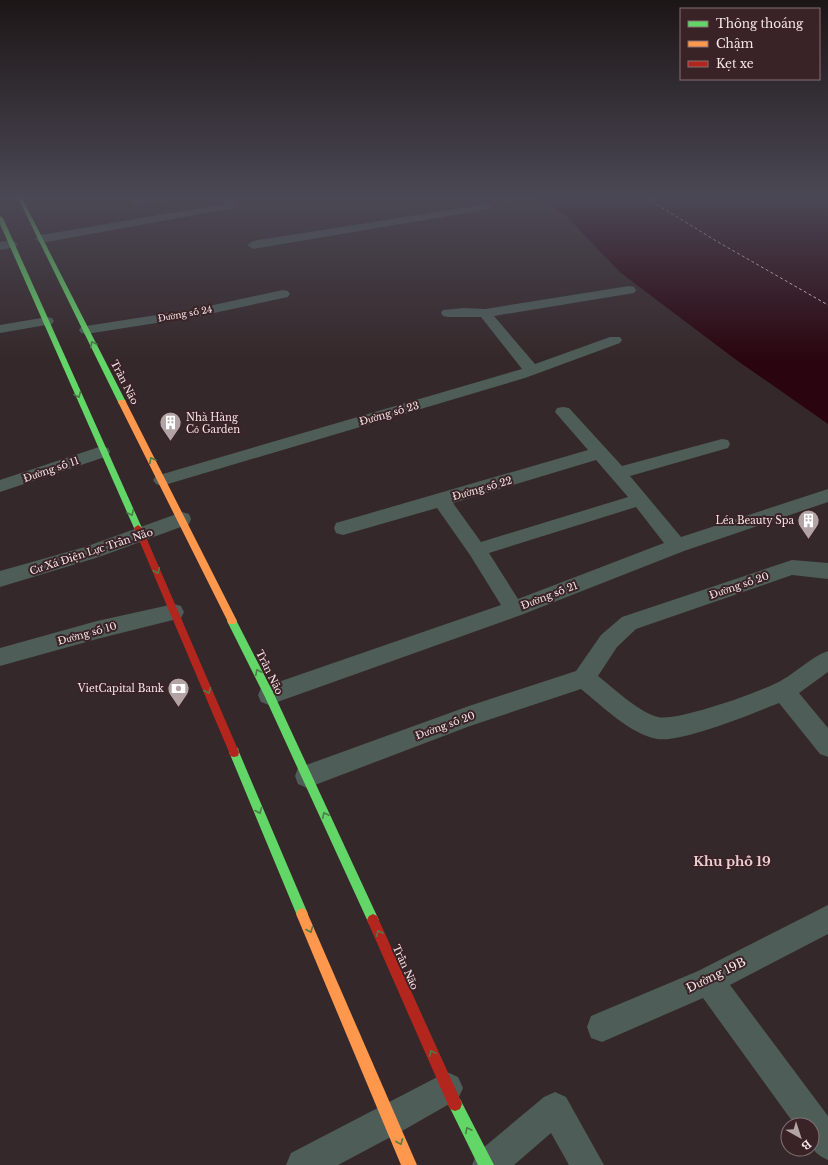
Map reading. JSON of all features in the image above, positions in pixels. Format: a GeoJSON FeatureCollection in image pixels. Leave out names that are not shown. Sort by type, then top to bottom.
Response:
{"type":"FeatureCollection","features":[{"type":"Feature","properties":{"kind":"main road"},"geometry":{"type":"LineString","coordinates":[[10,250],[39,294],[47,321],[102,452],[142,536],[409,1165]]}},
{"type":"Feature","properties":{"kind":"main road","name":"Trần Não"},"geometry":{"type":"LineString","coordinates":[[46,250],[61,288],[86,330],[269,694],[387,950],[447,1088],[487,1165]]}},
{"type":"Feature","properties":{"kind":"street"},"geometry":{"type":"LineString","coordinates":[[448,313],[485,313],[629,290]]}},
{"type":"Feature","properties":{"kind":"street","name":"Đường số 24"},"geometry":{"type":"LineString","coordinates":[[86,330],[195,313],[283,294]]}},
{"type":"Feature","properties":{"kind":"street"},"geometry":{"type":"LineString","coordinates":[[485,313],[528,378]]}},
{"type":"Feature","properties":{"kind":"street"},"geometry":{"type":"LineString","coordinates":[[0,329],[47,321]]}},
{"type":"Feature","properties":{"kind":"street","name":"Đường số 23"},"geometry":{"type":"LineString","coordinates":[[162,480],[528,378],[615,340]]}},
{"type":"Feature","properties":{"kind":"street"},"geometry":{"type":"LineString","coordinates":[[563,412],[618,473],[677,546]]}},
{"type":"Feature","properties":{"kind":"street"},"geometry":{"type":"LineString","coordinates":[[618,473],[722,444]]}},
{"type":"Feature","properties":{"kind":"street","name":"Đường số 11"},"geometry":{"type":"LineString","coordinates":[[0,486],[102,452]]}},
{"type":"Feature","properties":{"kind":"street","name":"Đường số 22"},"geometry":{"type":"LineString","coordinates":[[514,609],[477,550],[441,500],[599,453]]}},
{"type":"Feature","properties":{"kind":"street","name":"Đường số 21"},"geometry":{"type":"LineString","coordinates":[[269,694],[514,609],[677,546],[828,495]]}},
{"type":"Feature","properties":{"kind":"street"},"geometry":{"type":"LineString","coordinates":[[344,528],[441,500]]}},
{"type":"Feature","properties":{"kind":"street"},"geometry":{"type":"LineString","coordinates":[[477,550],[639,500]]}},
{"type":"Feature","properties":{"kind":"street","name":"Cư Xá Điện Lực Trần Não"},"geometry":{"type":"LineString","coordinates":[[0,579],[58,564],[142,536],[182,520]]}},
{"type":"Feature","properties":{"kind":"street","name":"Đường số 20"},"geometry":{"type":"LineString","coordinates":[[307,776],[469,716],[584,678],[609,642],[629,623],[792,567],[828,571]]}},
{"type":"Feature","properties":{"kind":"street","name":"Đường số 10"},"geometry":{"type":"LineString","coordinates":[[0,657],[97,630],[174,612]]}},
{"type":"Feature","properties":{"kind":"street"},"geometry":{"type":"LineString","coordinates":[[584,678],[626,710],[657,729],[671,728],[704,720],[783,691],[828,660]]}},
{"type":"Feature","properties":{"kind":"street"},"geometry":{"type":"LineString","coordinates":[[783,691],[828,746]]}},
{"type":"Feature","properties":{"kind":"street","name":"Đường 19B"},"geometry":{"type":"LineString","coordinates":[[602,1027],[708,981],[828,919]]}},
{"type":"Feature","properties":{"kind":"street"},"geometry":{"type":"LineString","coordinates":[[708,981],[828,1143]]}},
{"type":"Feature","properties":{"kind":"street"},"geometry":{"type":"LineString","coordinates":[[303,1165],[391,1120],[447,1088]]}},
{"type":"Feature","properties":{"kind":"street"},"geometry":{"type":"LineString","coordinates":[[487,1165],[555,1108],[587,1165]]}},
{"type":"Feature","properties":{"kind":"shaded area"},"geometry":{"type":"Polygon","coordinates":[[[599,250],[828,250],[828,424],[735,359],[621,273],[599,250]]]}},
{"type":"Feature","properties":{"kind":"ferry route"},"geometry":{"type":"LineString","coordinates":[[733,250],[828,305]]}},
{"type":"Feature","properties":{"kind":"traffic: fast"},"geometry":{"type":"LineString","coordinates":[[14,250],[138,528]]}},
{"type":"Feature","properties":{"kind":"traffic: fast"},"geometry":{"type":"LineString","coordinates":[[46,250],[122,402]]}},
{"type":"Feature","properties":{"kind":"traffic: fast"},"geometry":{"type":"LineString","coordinates":[[232,621],[269,695],[373,920]]}},
{"type":"Feature","properties":{"kind":"traffic: fast"},"geometry":{"type":"LineString","coordinates":[[234,752],[302,914]]}},
{"type":"Feature","properties":{"kind":"traffic: fast"},"geometry":{"type":"LineString","coordinates":[[455,1104],[486,1165]]}},
{"type":"Feature","properties":{"kind":"traffic: slow"},"geometry":{"type":"LineString","coordinates":[[122,402],[232,621]]}},
{"type":"Feature","properties":{"kind":"traffic: slow"},"geometry":{"type":"LineString","coordinates":[[302,914],[409,1165]]}},
{"type":"Feature","properties":{"kind":"traffic: jam"},"geometry":{"type":"LineString","coordinates":[[138,528],[234,752]]}},
{"type":"Feature","properties":{"kind":"traffic: jam"},"geometry":{"type":"LineString","coordinates":[[373,920],[455,1104]]}},
{"type":"Feature","properties":{"kind":"place","name":"Nhà Hàng Cỏ Garden"},"geometry":{"type":"Point","coordinates":[171,442]}},
{"type":"Feature","properties":{"kind":"place","name":"Léa Beauty Spa"},"geometry":{"type":"Point","coordinates":[809,540]}},
{"type":"Feature","properties":{"kind":"place","name":"VietCapital Bank"},"geometry":{"type":"Point","coordinates":[179,708]}},
{"type":"Feature","properties":{"kind":"district","name":"Khu phố 19"},"geometry":{"type":"Point","coordinates":[732,861]}}]}
